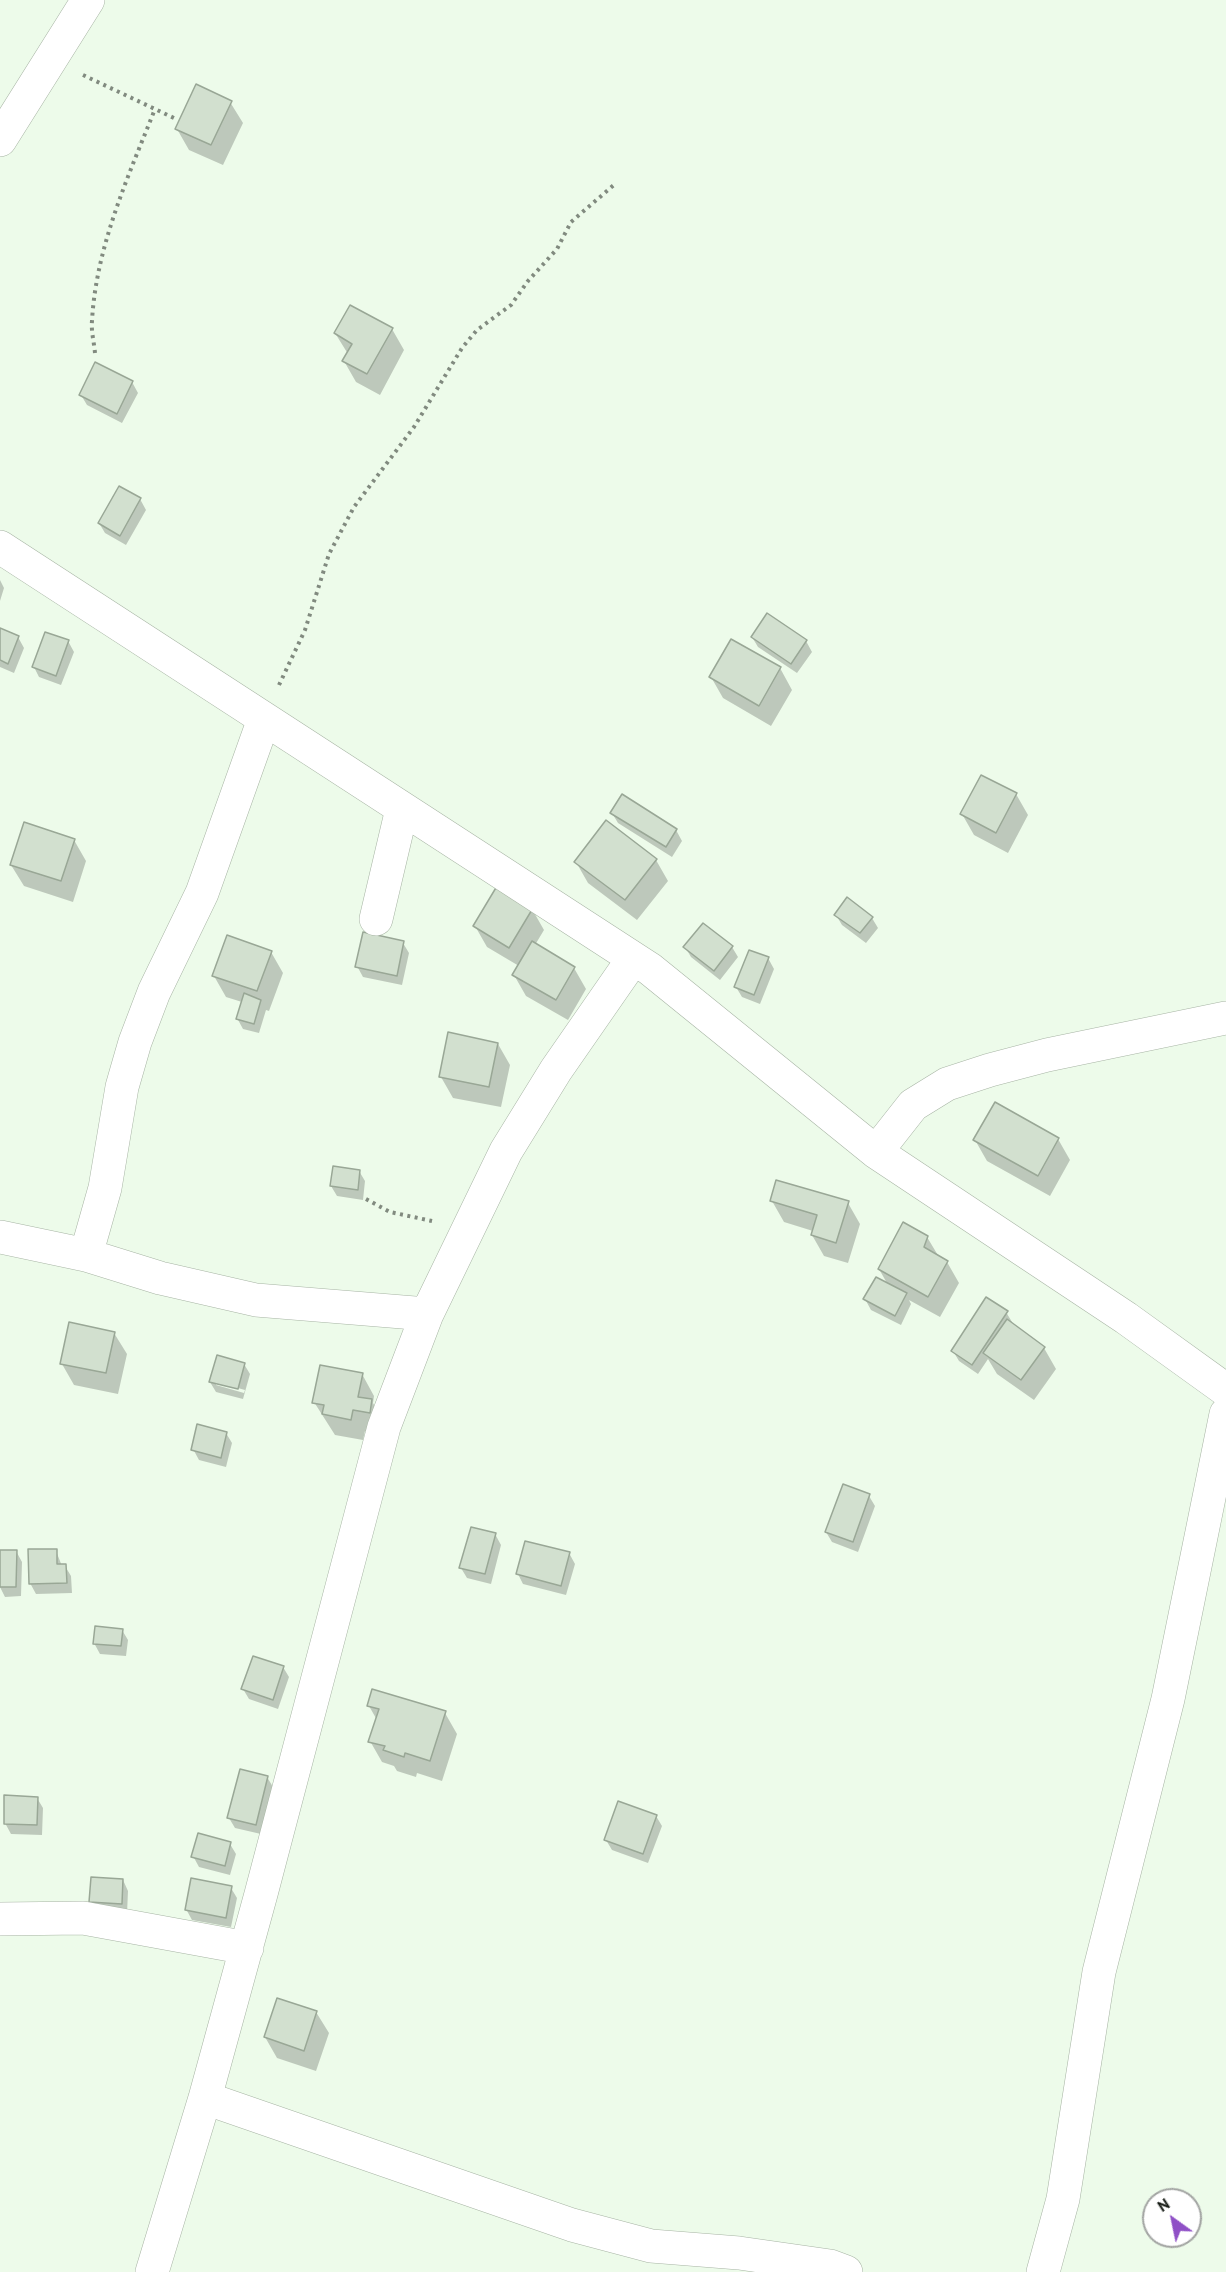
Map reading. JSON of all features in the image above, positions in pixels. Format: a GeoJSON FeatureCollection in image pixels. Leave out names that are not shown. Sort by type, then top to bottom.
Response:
{"type":"FeatureCollection","features":[{"type":"Feature","properties":{"kind":"street"},"geometry":{"type":"LineString","coordinates":[[0,140],[88,0]]}},
{"type":"Feature","properties":{"kind":"street"},"geometry":{"type":"LineString","coordinates":[[0,547],[650,969],[876,1152],[1126,1318],[1226,1390]]}},
{"type":"Feature","properties":{"kind":"street"},"geometry":{"type":"LineString","coordinates":[[86,1255],[105,1188],[122,1087],[135,1042],[154,992],[202,893],[264,719]]}},
{"type":"Feature","properties":{"kind":"street"},"geometry":{"type":"LineString","coordinates":[[376,919],[402,809]]}},
{"type":"Feature","properties":{"kind":"street"},"geometry":{"type":"LineString","coordinates":[[152,2272],[205,2098],[247,1947],[309,1719],[333,1617],[384,1427],[426,1314],[513,1141],[556,1070],[633,959]]}},
{"type":"Feature","properties":{"kind":"street"},"geometry":{"type":"LineString","coordinates":[[876,1152],[913,1105],[947,1084],[1047,1055],[1226,1018]]}},
{"type":"Feature","properties":{"kind":"street"},"geometry":{"type":"LineString","coordinates":[[0,1237],[86,1255],[160,1278],[256,1300],[426,1314]]}},
{"type":"Feature","properties":{"kind":"street"},"geometry":{"type":"LineString","coordinates":[[1042,2272],[1063,2199],[1099,1972],[1168,1699],[1226,1414]]}},
{"type":"Feature","properties":{"kind":"street"},"geometry":{"type":"LineString","coordinates":[[0,1919],[83,1918],[247,1947]]}},
{"type":"Feature","properties":{"kind":"street"},"geometry":{"type":"LineString","coordinates":[[205,2098],[572,2225],[651,2246],[739,2253],[830,2266],[846,2272]]}},
{"type":"Feature","properties":{"kind":"path"},"geometry":{"type":"LineString","coordinates":[[49,60],[174,118]]}},
{"type":"Feature","properties":{"kind":"path"},"geometry":{"type":"LineString","coordinates":[[95,353],[92,322],[96,286],[109,229],[155,109]]}},
{"type":"Feature","properties":{"kind":"path"},"geometry":{"type":"LineString","coordinates":[[264,719],[305,630],[328,554],[354,507],[414,427],[462,348],[477,330],[511,305],[528,281],[557,249],[571,222],[615,183]]}},
{"type":"Feature","properties":{"kind":"path"},"geometry":{"type":"LineString","coordinates":[[366,1199],[390,1212],[468,1231]]}},
{"type":"Feature","properties":{"kind":"building"},"geometry":{"type":"Polygon","coordinates":[[[196,84],[232,101],[211,145],[175,129],[196,84]]]}},
{"type":"Feature","properties":{"kind":"building"},"geometry":{"type":"Polygon","coordinates":[[[350,305],[393,328],[367,374],[342,361],[352,344],[334,333],[350,305]]]}},
{"type":"Feature","properties":{"kind":"building"},"geometry":{"type":"Polygon","coordinates":[[[95,362],[133,381],[117,414],[79,395],[95,362]]]}},
{"type":"Feature","properties":{"kind":"building"},"geometry":{"type":"Polygon","coordinates":[[[119,486],[141,498],[120,536],[98,523],[119,486]]]}},
{"type":"Feature","properties":{"kind":"building"},"geometry":{"type":"Polygon","coordinates":[[[767,613],[807,640],[791,664],[751,637],[767,613]]]}},
{"type":"Feature","properties":{"kind":"building"},"geometry":{"type":"Polygon","coordinates":[[[0,628],[19,636],[8,664],[0,660],[0,628]]]}},
{"type":"Feature","properties":{"kind":"building"},"geometry":{"type":"Polygon","coordinates":[[[45,632],[69,640],[56,676],[32,667],[45,632]]]}},
{"type":"Feature","properties":{"kind":"building"},"geometry":{"type":"Polygon","coordinates":[[[731,639],[781,667],[759,706],[709,677],[731,639]]]}},
{"type":"Feature","properties":{"kind":"building"},"geometry":{"type":"Polygon","coordinates":[[[981,775],[1017,793],[996,833],[960,814],[981,775]]]}},
{"type":"Feature","properties":{"kind":"building"},"geometry":{"type":"Polygon","coordinates":[[[622,794],[677,829],[666,847],[610,813],[622,794]]]}},
{"type":"Feature","properties":{"kind":"building"},"geometry":{"type":"Polygon","coordinates":[[[606,820],[657,859],[625,900],[574,862],[606,820]]]}},
{"type":"Feature","properties":{"kind":"building"},"geometry":{"type":"Polygon","coordinates":[[[24,822],[75,839],[61,881],[10,865],[24,822]]]}},
{"type":"Feature","properties":{"kind":"building"},"geometry":{"type":"Polygon","coordinates":[[[497,886],[533,908],[509,948],[473,926],[497,886]]]}},
{"type":"Feature","properties":{"kind":"building"},"geometry":{"type":"Polygon","coordinates":[[[847,897],[873,917],[860,933],[834,915],[847,897]]]}},
{"type":"Feature","properties":{"kind":"building"},"geometry":{"type":"Polygon","coordinates":[[[703,923],[733,946],[714,971],[683,947],[703,923]]]}},
{"type":"Feature","properties":{"kind":"building"},"geometry":{"type":"Polygon","coordinates":[[[363,932],[404,941],[397,976],[355,967],[363,932]]]}},
{"type":"Feature","properties":{"kind":"building"},"geometry":{"type":"Polygon","coordinates":[[[227,935],[272,951],[257,991],[212,976],[227,935]]]}},
{"type":"Feature","properties":{"kind":"building"},"geometry":{"type":"Polygon","coordinates":[[[532,941],[575,967],[556,1000],[512,975],[532,941]]]}},
{"type":"Feature","properties":{"kind":"building"},"geometry":{"type":"Polygon","coordinates":[[[749,950],[769,957],[754,995],[734,987],[749,950]]]}},
{"type":"Feature","properties":{"kind":"building"},"geometry":{"type":"Polygon","coordinates":[[[244,993],[261,1000],[254,1024],[236,1019],[244,993]]]}},
{"type":"Feature","properties":{"kind":"building"},"geometry":{"type":"Polygon","coordinates":[[[448,1032],[498,1043],[489,1087],[439,1077],[448,1032]]]}},
{"type":"Feature","properties":{"kind":"building"},"geometry":{"type":"Polygon","coordinates":[[[995,1102],[1059,1138],[1038,1176],[973,1140],[995,1102]]]}},
{"type":"Feature","properties":{"kind":"building"},"geometry":{"type":"Polygon","coordinates":[[[333,1166],[360,1170],[358,1190],[330,1186],[333,1166]]]}},
{"type":"Feature","properties":{"kind":"building"},"geometry":{"type":"Polygon","coordinates":[[[776,1180],[849,1201],[836,1243],[811,1235],[817,1215],[770,1201],[776,1180]]]}},
{"type":"Feature","properties":{"kind":"building"},"geometry":{"type":"Polygon","coordinates":[[[903,1222],[928,1236],[924,1247],[948,1261],[928,1297],[878,1269],[903,1222]]]}},
{"type":"Feature","properties":{"kind":"building"},"geometry":{"type":"Polygon","coordinates":[[[876,1277],[907,1293],[895,1316],[863,1299],[876,1277]]]}},
{"type":"Feature","properties":{"kind":"building"},"geometry":{"type":"Polygon","coordinates":[[[986,1297],[1008,1311],[972,1365],[951,1351],[986,1297]]]}},
{"type":"Feature","properties":{"kind":"building"},"geometry":{"type":"Polygon","coordinates":[[[1007,1319],[1045,1347],[1021,1380],[983,1353],[1007,1319]]]}},
{"type":"Feature","properties":{"kind":"building"},"geometry":{"type":"Polygon","coordinates":[[[69,1322],[115,1332],[106,1373],[60,1364],[69,1322]]]}},
{"type":"Feature","properties":{"kind":"building"},"geometry":{"type":"Polygon","coordinates":[[[217,1355],[245,1363],[238,1389],[209,1382],[217,1355]]]}},
{"type":"Feature","properties":{"kind":"building"},"geometry":{"type":"Polygon","coordinates":[[[320,1365],[363,1373],[358,1397],[372,1399],[370,1413],[353,1410],[351,1420],[322,1414],[324,1405],[312,1403],[320,1365]]]}},
{"type":"Feature","properties":{"kind":"building"},"geometry":{"type":"Polygon","coordinates":[[[197,1424],[227,1432],[221,1458],[191,1450],[197,1424]]]}},
{"type":"Feature","properties":{"kind":"building"},"geometry":{"type":"Polygon","coordinates":[[[843,1484],[870,1494],[853,1542],[825,1532],[843,1484]]]}},
{"type":"Feature","properties":{"kind":"building"},"geometry":{"type":"Polygon","coordinates":[[[471,1527],[496,1533],[485,1574],[459,1568],[471,1527]]]}},
{"type":"Feature","properties":{"kind":"building"},"geometry":{"type":"Polygon","coordinates":[[[525,1541],[570,1552],[561,1586],[516,1574],[525,1541]]]}},
{"type":"Feature","properties":{"kind":"building"},"geometry":{"type":"Polygon","coordinates":[[[28,1549],[57,1549],[57,1564],[66,1564],[67,1583],[29,1584],[28,1549]]]}},
{"type":"Feature","properties":{"kind":"building"},"geometry":{"type":"Polygon","coordinates":[[[0,1550],[17,1550],[16,1587],[0,1587],[0,1550]]]}},
{"type":"Feature","properties":{"kind":"building"},"geometry":{"type":"Polygon","coordinates":[[[95,1626],[123,1629],[121,1646],[93,1644],[95,1626]]]}},
{"type":"Feature","properties":{"kind":"building"},"geometry":{"type":"Polygon","coordinates":[[[253,1656],[284,1666],[273,1700],[241,1689],[253,1656]]]}},
{"type":"Feature","properties":{"kind":"building"},"geometry":{"type":"Polygon","coordinates":[[[372,1689],[446,1711],[430,1761],[405,1753],[404,1757],[383,1750],[385,1746],[368,1742],[379,1709],[367,1706],[372,1689]]]}},
{"type":"Feature","properties":{"kind":"building"},"geometry":{"type":"Polygon","coordinates":[[[240,1769],[268,1776],[256,1825],[227,1818],[240,1769]]]}},
{"type":"Feature","properties":{"kind":"building"},"geometry":{"type":"Polygon","coordinates":[[[4,1795],[38,1797],[37,1825],[4,1824],[4,1795]]]}},
{"type":"Feature","properties":{"kind":"building"},"geometry":{"type":"Polygon","coordinates":[[[618,1801],[657,1815],[643,1854],[604,1840],[618,1801]]]}},
{"type":"Feature","properties":{"kind":"building"},"geometry":{"type":"Polygon","coordinates":[[[198,1833],[231,1842],[225,1866],[191,1857],[198,1833]]]}},
{"type":"Feature","properties":{"kind":"building"},"geometry":{"type":"Polygon","coordinates":[[[91,1877],[123,1879],[122,1904],[89,1902],[91,1877]]]}},
{"type":"Feature","properties":{"kind":"building"},"geometry":{"type":"Polygon","coordinates":[[[191,1878],[232,1886],[226,1918],[185,1910],[191,1878]]]}},
{"type":"Feature","properties":{"kind":"building"},"geometry":{"type":"Polygon","coordinates":[[[277,1998],[317,2011],[304,2051],[264,2037],[277,1998]]]}}]}
